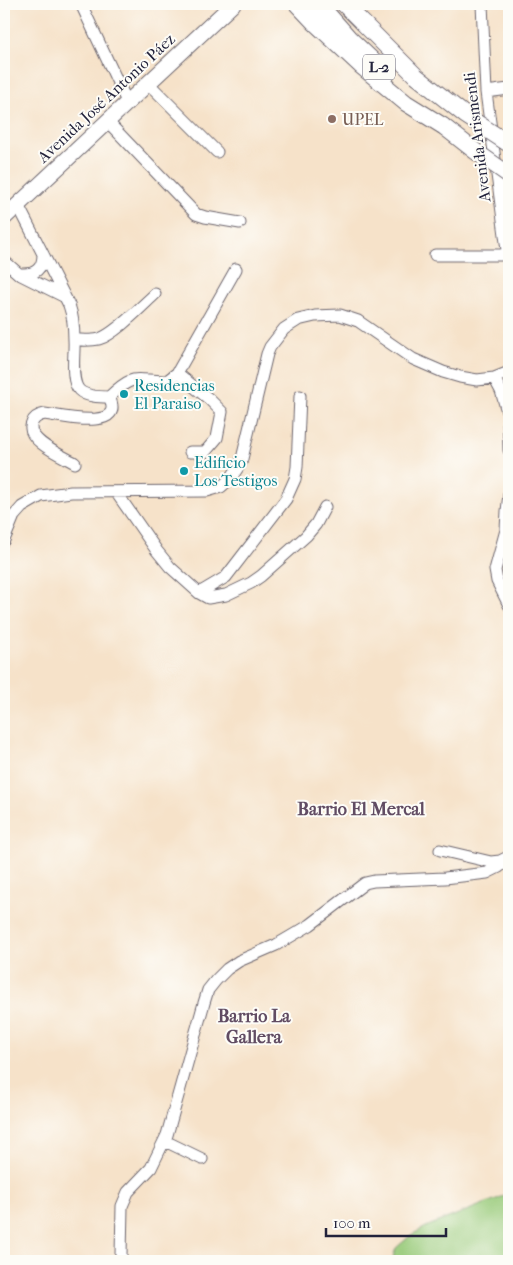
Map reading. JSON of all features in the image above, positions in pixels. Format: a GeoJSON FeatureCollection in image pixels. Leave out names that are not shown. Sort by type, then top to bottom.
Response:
{"type":"FeatureCollection","features":[{"type":"Feature","properties":{"kind":"highway"},"geometry":{"type":"LineString","coordinates":[[297,4],[360,65],[406,103],[443,126]]}},
{"type":"Feature","properties":{"kind":"highway","name":"L-2"},"geometry":{"type":"LineString","coordinates":[[319,4],[349,38],[443,126],[509,175]]}},
{"type":"Feature","properties":{"kind":"highway","name":"L-2"},"geometry":{"type":"LineString","coordinates":[[344,4],[416,76],[465,115],[509,144]]}},
{"type":"Feature","properties":{"kind":"highway"},"geometry":{"type":"LineString","coordinates":[[359,4],[403,50],[412,63],[416,76]]}},
{"type":"Feature","properties":{"kind":"main road","name":"Avenida José Antonio Páez"},"geometry":{"type":"LineString","coordinates":[[4,218],[233,4]]}},
{"type":"Feature","properties":{"kind":"street"},"geometry":{"type":"LineString","coordinates":[[81,4],[128,102]]}},
{"type":"Feature","properties":{"kind":"street","name":"Avenida Arismendi"},"geometry":{"type":"LineString","coordinates":[[435,255],[501,256],[506,254],[507,250],[486,92],[482,4]]}},
{"type":"Feature","properties":{"kind":"street"},"geometry":{"type":"LineString","coordinates":[[148,83],[217,152]]}},
{"type":"Feature","properties":{"kind":"street"},"geometry":{"type":"LineString","coordinates":[[486,92],[509,89]]}},
{"type":"Feature","properties":{"kind":"street"},"geometry":{"type":"LineString","coordinates":[[107,121],[188,208],[196,214],[205,217],[240,223]]}},
{"type":"Feature","properties":{"kind":"street"},"geometry":{"type":"LineString","coordinates":[[18,205],[69,305],[72,314],[76,386],[80,392],[85,394],[109,397],[132,379],[163,381],[168,380],[177,373],[236,269]]}},
{"type":"Feature","properties":{"kind":"street"},"geometry":{"type":"LineString","coordinates":[[19,274],[29,275],[37,271],[43,260],[43,254]]}},
{"type":"Feature","properties":{"kind":"street"},"geometry":{"type":"LineString","coordinates":[[4,261],[19,274],[64,297]]}},
{"type":"Feature","properties":{"kind":"street"},"geometry":{"type":"LineString","coordinates":[[74,340],[99,339],[111,334],[155,294]]}},
{"type":"Feature","properties":{"kind":"street"},"geometry":{"type":"LineString","coordinates":[[4,540],[14,516],[22,507],[41,496],[72,492],[207,491],[221,487],[231,478],[241,463],[270,347],[284,330],[298,320],[315,316],[340,315],[358,321],[413,359],[460,377],[477,380],[494,378],[509,372]]}},
{"type":"Feature","properties":{"kind":"street"},"geometry":{"type":"LineString","coordinates":[[177,373],[222,412],[217,438],[205,452],[190,452]]}},
{"type":"Feature","properties":{"kind":"street"},"geometry":{"type":"LineString","coordinates":[[494,378],[501,391],[508,415],[509,450]]}},
{"type":"Feature","properties":{"kind":"street"},"geometry":{"type":"LineString","coordinates":[[199,593],[226,577],[286,499],[295,479],[297,468],[300,396]]}},
{"type":"Feature","properties":{"kind":"street"},"geometry":{"type":"LineString","coordinates":[[75,463],[42,444],[31,432],[31,424],[39,415],[45,414],[93,420],[101,419],[112,410],[112,403],[109,397]]}},
{"type":"Feature","properties":{"kind":"street"},"geometry":{"type":"LineString","coordinates":[[116,492],[170,567],[199,593],[208,598],[226,595],[261,576],[306,536],[316,524],[325,507]]}},
{"type":"Feature","properties":{"kind":"street"},"geometry":{"type":"LineString","coordinates":[[509,494],[506,530],[495,570],[497,581],[509,605]]}},
{"type":"Feature","properties":{"kind":"street"},"geometry":{"type":"LineString","coordinates":[[440,850],[491,862],[509,857]]}},
{"type":"Feature","properties":{"kind":"street"},"geometry":{"type":"LineString","coordinates":[[119,1261],[121,1256],[122,1206],[128,1192],[151,1168],[165,1141],[208,990],[216,980],[239,961],[276,945],[310,925],[366,883],[445,878],[487,873],[499,867],[509,857]]}},
{"type":"Feature","properties":{"kind":"street"},"geometry":{"type":"LineString","coordinates":[[165,1141],[202,1159]]}},
{"type":"Feature","properties":{"kind":"green space"},"geometry":{"type":"Polygon","coordinates":[[[509,1194],[509,1261],[392,1261],[396,1248],[411,1235],[428,1226],[509,1194]]]}},
{"type":"Feature","properties":{"kind":"place","name":"UPEL"},"geometry":{"type":"Point","coordinates":[332,119]}},
{"type":"Feature","properties":{"kind":"place","name":"Residencias El Paraiso"},"geometry":{"type":"Point","coordinates":[124,394]}},
{"type":"Feature","properties":{"kind":"place","name":"Edificio Los Testigos"},"geometry":{"type":"Point","coordinates":[184,471]}},
{"type":"Feature","properties":{"kind":"district","name":"Barrio El Mercal"},"geometry":{"type":"Point","coordinates":[361,809]}},
{"type":"Feature","properties":{"kind":"district","name":"Barrio La Gallera"},"geometry":{"type":"Point","coordinates":[254,1026]}}]}
